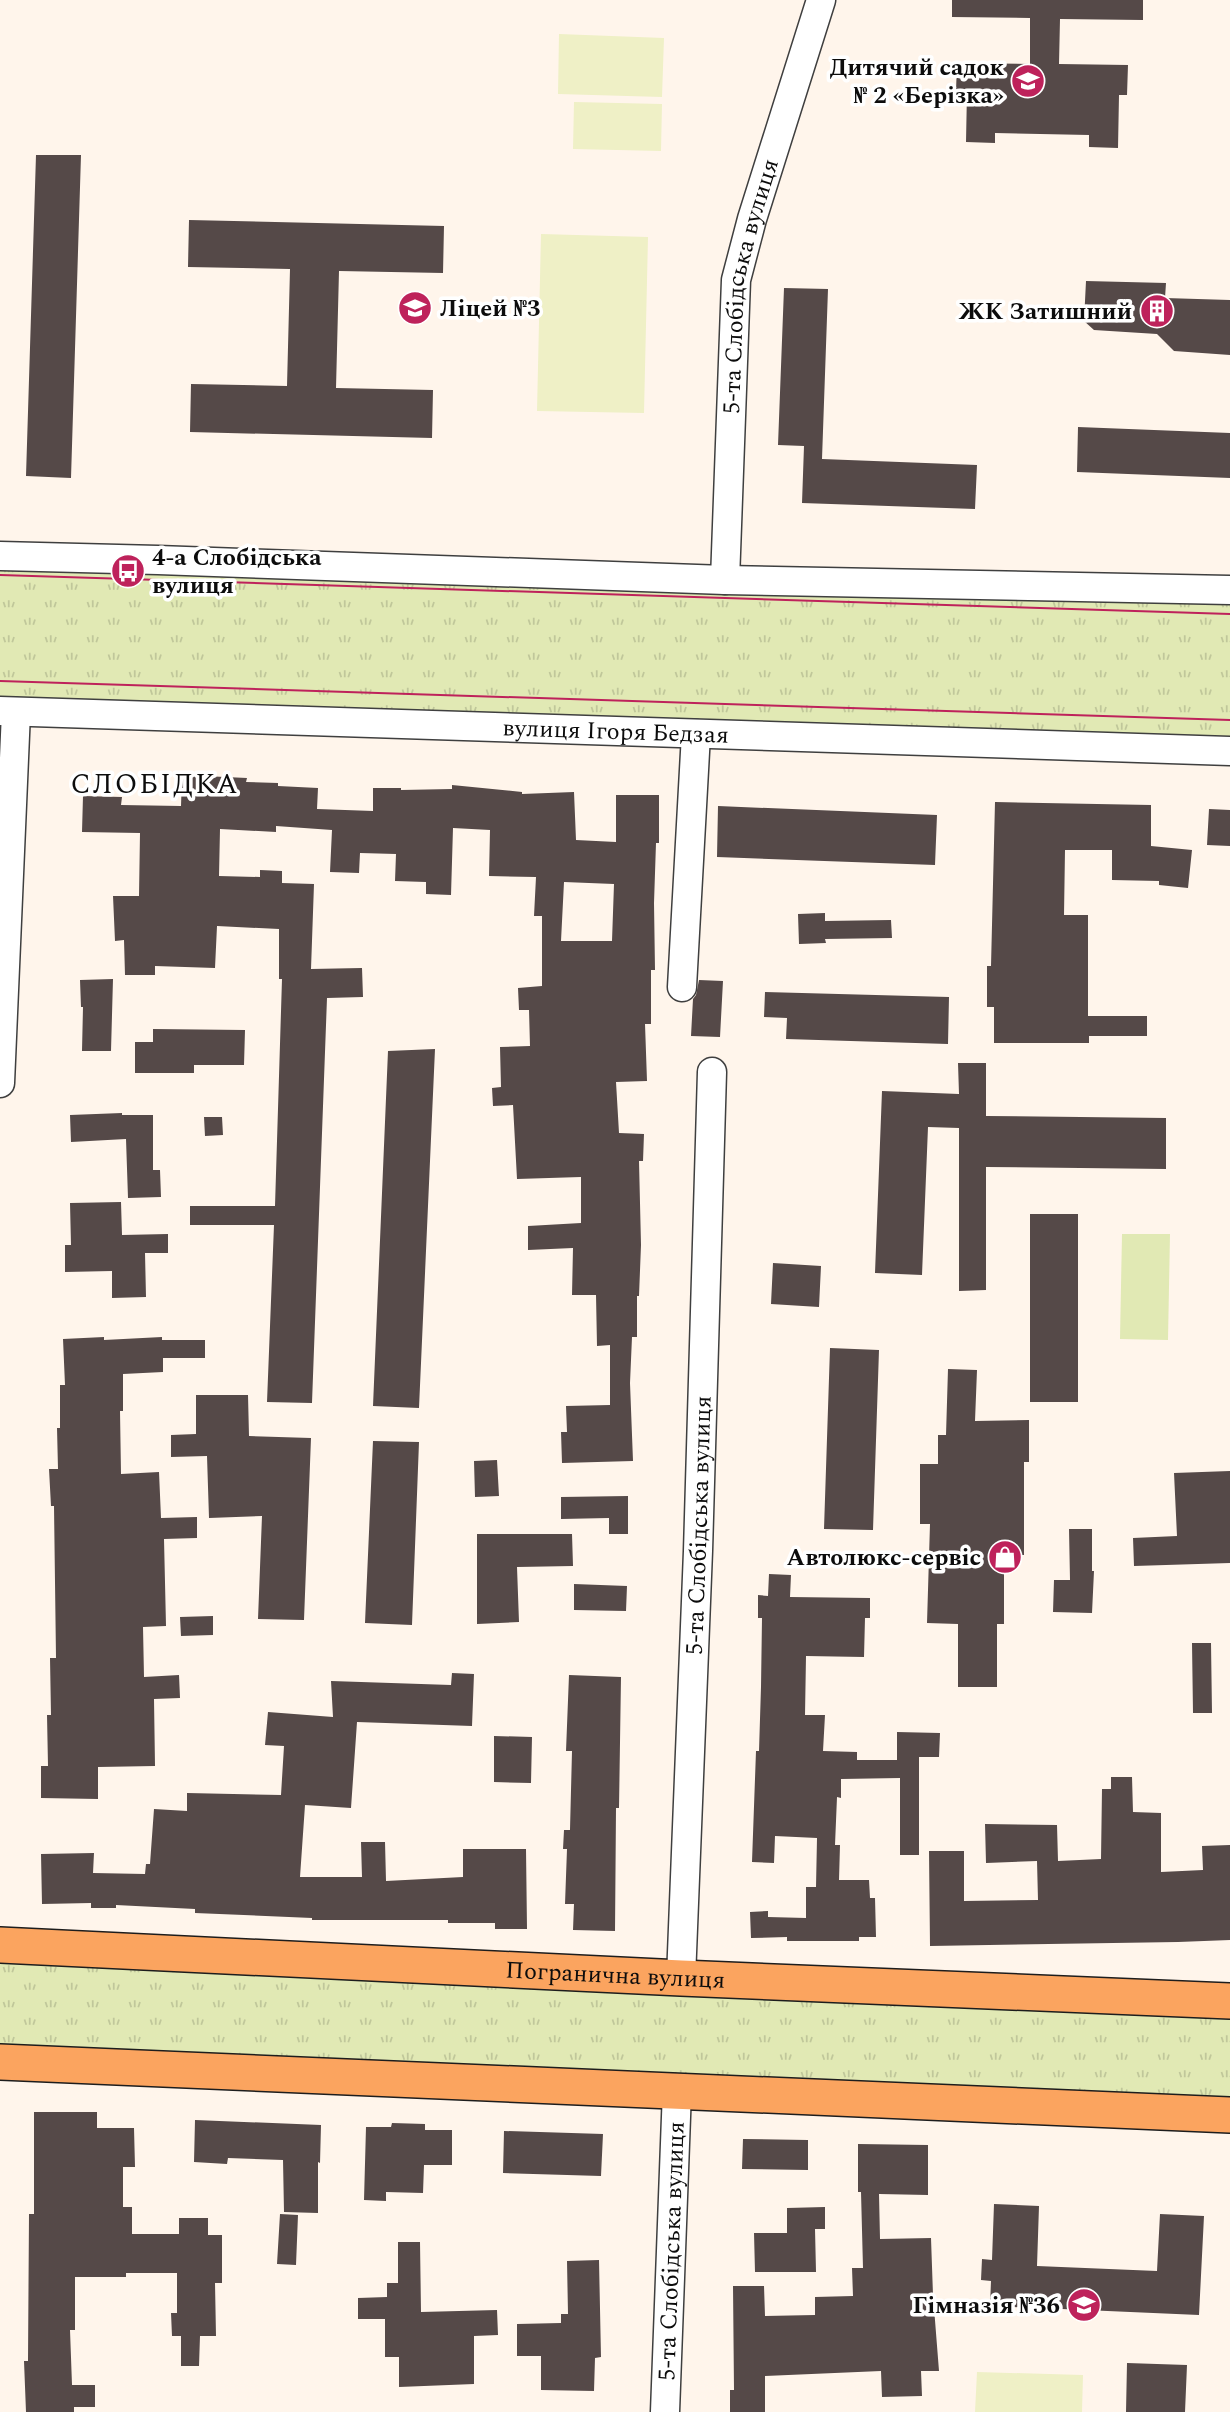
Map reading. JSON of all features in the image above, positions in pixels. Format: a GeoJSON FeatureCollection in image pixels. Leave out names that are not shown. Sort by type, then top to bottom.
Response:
{"type":"FeatureCollection","features":[{"type":"Feature","properties":{"kind":"main road","name":"Погранична вулиця"},"geometry":{"type":"LineString","coordinates":[[0,1945],[1230,2001]]}},
{"type":"Feature","properties":{"kind":"main road"},"geometry":{"type":"LineString","coordinates":[[0,2062],[1230,2115]]}},
{"type":"Feature","properties":{"kind":"street","name":"5-та Слобідська вулиця"},"geometry":{"type":"LineString","coordinates":[[725,580],[736,280],[752,219],[821,0]]}},
{"type":"Feature","properties":{"kind":"street"},"geometry":{"type":"LineString","coordinates":[[0,556],[725,580],[1230,590]]}},
{"type":"Feature","properties":{"kind":"street"},"geometry":{"type":"LineString","coordinates":[[0,1083],[8,711]]}},
{"type":"Feature","properties":{"kind":"street","name":"вулиця Ігоря Бедзая"},"geometry":{"type":"LineString","coordinates":[[8,711],[1230,751]]}},
{"type":"Feature","properties":{"kind":"street"},"geometry":{"type":"LineString","coordinates":[[682,987],[696,734]]}},
{"type":"Feature","properties":{"kind":"street","name":"5-та Слобідська вулиця"},"geometry":{"type":"LineString","coordinates":[[681,1978],[698,1551],[712,1072]]}},
{"type":"Feature","properties":{"kind":"street","name":"5-та Слобідська вулиця"},"geometry":{"type":"LineString","coordinates":[[665,2412],[677,2090]]}},
{"type":"Feature","properties":{"kind":"green space"},"geometry":{"type":"Polygon","coordinates":[[[559,34],[664,38],[662,97],[558,94],[559,34]]]}},
{"type":"Feature","properties":{"kind":"green space"},"geometry":{"type":"Polygon","coordinates":[[[574,102],[662,104],[661,151],[573,149],[574,102]]]}},
{"type":"Feature","properties":{"kind":"green space"},"geometry":{"type":"Polygon","coordinates":[[[541,234],[648,237],[644,413],[537,411],[541,234]]]}},
{"type":"Feature","properties":{"kind":"green space"},"geometry":{"type":"Polygon","coordinates":[[[0,570],[718,592],[1230,603],[1230,741],[0,698],[0,570]]]}},
{"type":"Feature","properties":{"kind":"green space"},"geometry":{"type":"Polygon","coordinates":[[[1122,1234],[1170,1234],[1168,1340],[1120,1339],[1122,1234]]]}},
{"type":"Feature","properties":{"kind":"green space"},"geometry":{"type":"Polygon","coordinates":[[[0,1962],[1230,2016],[1230,2102],[0,2047],[0,1962]]]}},
{"type":"Feature","properties":{"kind":"green space"},"geometry":{"type":"Polygon","coordinates":[[[977,2372],[1083,2375],[1082,2412],[975,2412],[977,2372]]]}},
{"type":"Feature","properties":{"kind":"building"},"geometry":{"type":"Polygon","coordinates":[[[952,0],[1143,0],[1143,20],[1060,19],[1059,64],[1128,65],[1127,95],[1119,95],[1118,148],[1089,147],[1089,135],[995,133],[995,143],[966,142],[967,91],[956,91],[957,63],[1030,64],[1030,18],[952,17],[952,0]]]}},
{"type":"Feature","properties":{"kind":"building"},"geometry":{"type":"Polygon","coordinates":[[[36,155],[81,155],[71,478],[26,476],[36,155]]]}},
{"type":"Feature","properties":{"kind":"building"},"geometry":{"type":"Polygon","coordinates":[[[189,220],[444,226],[443,273],[339,271],[336,388],[433,390],[432,438],[190,432],[191,384],[287,386],[290,269],[188,267],[189,220]]]}},
{"type":"Feature","properties":{"kind":"building","name":"ЖК Затишний"},"geometry":{"type":"Polygon","coordinates":[[[1086,281],[1166,283],[1165,298],[1230,300],[1230,355],[1174,351],[1157,334],[1094,330],[1084,321],[1086,281]]]}},
{"type":"Feature","properties":{"kind":"building"},"geometry":{"type":"Polygon","coordinates":[[[784,288],[828,289],[822,459],[977,465],[975,509],[802,503],[804,446],[778,445],[784,288]]]}},
{"type":"Feature","properties":{"kind":"building"},"geometry":{"type":"Polygon","coordinates":[[[1078,427],[1230,433],[1230,478],[1077,472],[1078,427]]]}},
{"type":"Feature","properties":{"kind":"building"},"geometry":{"type":"Polygon","coordinates":[[[182,775],[247,778],[246,782],[318,788],[317,809],[373,811],[373,788],[452,789],[452,785],[522,794],[574,792],[576,840],[616,842],[616,795],[659,795],[659,843],[656,843],[654,903],[655,970],[651,970],[651,1024],[645,1024],[647,1081],[616,1082],[619,1133],[644,1134],[643,1161],[639,1161],[641,1245],[637,1337],[632,1337],[630,1383],[633,1461],[562,1463],[561,1432],[567,1432],[566,1406],[610,1405],[610,1345],[597,1346],[596,1295],[572,1295],[573,1248],[528,1250],[528,1226],[581,1223],[581,1177],[517,1179],[513,1105],[493,1106],[492,1088],[501,1087],[500,1047],[530,1046],[529,1010],[519,1010],[518,988],[542,986],[542,916],[534,916],[536,877],[489,876],[490,830],[453,828],[451,895],[426,894],[426,882],[395,881],[396,854],[360,853],[359,873],[330,872],[332,830],[276,826],[276,832],[220,829],[219,876],[260,877],[260,870],[282,871],[282,883],[314,884],[311,969],[362,968],[363,997],[327,998],[312,1403],[267,1402],[274,1225],[190,1225],[190,1206],[275,1206],[282,979],[279,979],[279,929],[217,926],[215,968],[155,966],[155,975],[125,975],[124,940],[115,941],[113,896],[139,896],[140,833],[82,832],[83,796],[122,797],[121,805],[181,806],[182,775]],[[564,882],[561,941],[612,941],[614,884],[564,882]]]}},
{"type":"Feature","properties":{"kind":"building"},"geometry":{"type":"Polygon","coordinates":[[[995,802],[1151,805],[1151,846],[1192,850],[1188,888],[1159,885],[1159,881],[1112,880],[1112,850],[1065,850],[1064,915],[1088,915],[1088,1016],[1147,1016],[1147,1036],[1089,1036],[1089,1043],[994,1043],[994,1007],[987,1007],[987,966],[991,966],[995,802]]]}},
{"type":"Feature","properties":{"kind":"building"},"geometry":{"type":"Polygon","coordinates":[[[718,806],[937,815],[935,865],[717,857],[718,806]]]}},
{"type":"Feature","properties":{"kind":"building"},"geometry":{"type":"Polygon","coordinates":[[[1209,809],[1230,810],[1230,846],[1207,845],[1209,809]]]}},
{"type":"Feature","properties":{"kind":"building"},"geometry":{"type":"Polygon","coordinates":[[[825,913],[825,921],[891,920],[892,938],[825,939],[826,943],[799,944],[798,914],[825,913]]]}},
{"type":"Feature","properties":{"kind":"building"},"geometry":{"type":"Polygon","coordinates":[[[113,979],[111,1051],[82,1051],[83,1007],[80,980],[113,979]]]}},
{"type":"Feature","properties":{"kind":"building"},"geometry":{"type":"Polygon","coordinates":[[[699,980],[723,981],[720,1037],[691,1036],[693,999],[699,980]]]}},
{"type":"Feature","properties":{"kind":"building"},"geometry":{"type":"Polygon","coordinates":[[[765,992],[949,997],[948,1044],[786,1039],[787,1018],[764,1017],[765,992]]]}},
{"type":"Feature","properties":{"kind":"building"},"geometry":{"type":"Polygon","coordinates":[[[153,1029],[245,1030],[244,1065],[194,1065],[194,1073],[135,1073],[135,1042],[153,1042],[153,1029]]]}},
{"type":"Feature","properties":{"kind":"building"},"geometry":{"type":"Polygon","coordinates":[[[435,1049],[419,1408],[373,1406],[388,1051],[435,1049]]]}},
{"type":"Feature","properties":{"kind":"building"},"geometry":{"type":"Polygon","coordinates":[[[958,1063],[986,1063],[986,1116],[1166,1118],[1166,1169],[986,1167],[986,1290],[959,1291],[959,1128],[928,1127],[922,1275],[875,1273],[882,1091],[959,1094],[958,1063]]]}},
{"type":"Feature","properties":{"kind":"building"},"geometry":{"type":"Polygon","coordinates":[[[70,1115],[153,1115],[153,1170],[160,1170],[161,1197],[128,1198],[126,1139],[71,1142],[70,1115]]]}},
{"type":"Feature","properties":{"kind":"building"},"geometry":{"type":"Polygon","coordinates":[[[204,1117],[222,1117],[223,1135],[205,1136],[204,1117]]]}},
{"type":"Feature","properties":{"kind":"building"},"geometry":{"type":"Polygon","coordinates":[[[121,1202],[122,1235],[168,1234],[168,1253],[145,1253],[146,1297],[112,1298],[112,1271],[65,1272],[65,1245],[71,1245],[70,1203],[121,1202]]]}},
{"type":"Feature","properties":{"kind":"building"},"geometry":{"type":"Polygon","coordinates":[[[1030,1214],[1078,1214],[1078,1402],[1030,1402],[1030,1214]]]}},
{"type":"Feature","properties":{"kind":"building"},"geometry":{"type":"Polygon","coordinates":[[[773,1263],[821,1266],[819,1307],[771,1304],[773,1263]]]}},
{"type":"Feature","properties":{"kind":"building"},"geometry":{"type":"Polygon","coordinates":[[[104,1337],[104,1340],[162,1337],[162,1340],[205,1340],[205,1358],[163,1358],[163,1372],[123,1374],[123,1411],[120,1411],[121,1474],[159,1472],[161,1518],[197,1517],[197,1538],[164,1539],[166,1626],[143,1627],[144,1677],[179,1675],[180,1698],[154,1699],[155,1766],[98,1767],[98,1799],[41,1798],[41,1766],[48,1766],[50,1658],[56,1658],[54,1506],[51,1506],[49,1469],[58,1469],[60,1385],[65,1385],[63,1339],[104,1337]]]}},
{"type":"Feature","properties":{"kind":"building"},"geometry":{"type":"Polygon","coordinates":[[[830,1348],[879,1350],[873,1530],[824,1529],[830,1348]]]}},
{"type":"Feature","properties":{"kind":"building"},"geometry":{"type":"Polygon","coordinates":[[[948,1369],[977,1370],[975,1421],[1029,1420],[1029,1462],[1024,1462],[1024,1555],[1004,1555],[1004,1624],[997,1624],[997,1687],[958,1687],[958,1624],[927,1623],[930,1524],[920,1524],[920,1464],[938,1464],[938,1435],[946,1435],[948,1369]]]}},
{"type":"Feature","properties":{"kind":"building"},"geometry":{"type":"Polygon","coordinates":[[[196,1395],[248,1395],[249,1436],[311,1438],[304,1620],[258,1619],[262,1516],[209,1518],[207,1456],[171,1457],[171,1435],[196,1434],[196,1395]]]}},
{"type":"Feature","properties":{"kind":"building"},"geometry":{"type":"Polygon","coordinates":[[[373,1441],[419,1442],[412,1625],[365,1623],[373,1441]]]}},
{"type":"Feature","properties":{"kind":"building"},"geometry":{"type":"Polygon","coordinates":[[[497,1460],[499,1496],[475,1497],[474,1461],[497,1460]]]}},
{"type":"Feature","properties":{"kind":"building"},"geometry":{"type":"Polygon","coordinates":[[[1230,1471],[1230,1563],[1134,1566],[1133,1538],[1177,1536],[1174,1473],[1230,1471]]]}},
{"type":"Feature","properties":{"kind":"building"},"geometry":{"type":"Polygon","coordinates":[[[628,1496],[628,1534],[609,1534],[609,1518],[561,1519],[561,1497],[628,1496]]]}},
{"type":"Feature","properties":{"kind":"building"},"geometry":{"type":"Polygon","coordinates":[[[1069,1529],[1092,1529],[1092,1613],[1053,1612],[1054,1580],[1070,1580],[1069,1529]]]}},
{"type":"Feature","properties":{"kind":"building"},"geometry":{"type":"Polygon","coordinates":[[[477,1534],[572,1534],[573,1566],[517,1567],[519,1622],[477,1624],[477,1534]]]}},
{"type":"Feature","properties":{"kind":"building"},"geometry":{"type":"Polygon","coordinates":[[[769,1574],[791,1575],[790,1597],[870,1598],[870,1618],[865,1618],[864,1657],[806,1656],[805,1715],[825,1715],[823,1751],[857,1752],[857,1760],[897,1760],[897,1732],[940,1733],[939,1757],[919,1757],[919,1855],[900,1855],[900,1778],[841,1779],[841,1798],[837,1797],[835,1845],[840,1845],[839,1880],[869,1880],[870,1898],[875,1898],[876,1937],[859,1937],[859,1941],[751,1938],[750,1912],[768,1911],[768,1917],[806,1918],[806,1887],[816,1887],[817,1838],[775,1836],[774,1863],[752,1862],[761,1687],[762,1618],[758,1618],[758,1595],[768,1596],[769,1574]]]}},
{"type":"Feature","properties":{"kind":"building"},"geometry":{"type":"Polygon","coordinates":[[[574,1584],[627,1586],[626,1611],[574,1610],[574,1584]]]}},
{"type":"Feature","properties":{"kind":"building"},"geometry":{"type":"Polygon","coordinates":[[[213,1616],[213,1635],[181,1636],[180,1617],[213,1616]]]}},
{"type":"Feature","properties":{"kind":"building"},"geometry":{"type":"Polygon","coordinates":[[[1192,1643],[1211,1643],[1212,1713],[1193,1713],[1192,1643]]]}},
{"type":"Feature","properties":{"kind":"building"},"geometry":{"type":"Polygon","coordinates":[[[452,1673],[474,1674],[472,1726],[357,1722],[351,1808],[305,1805],[300,1877],[362,1877],[361,1842],[385,1842],[386,1881],[463,1877],[463,1849],[526,1849],[527,1929],[495,1929],[495,1923],[448,1923],[448,1920],[312,1920],[195,1913],[195,1909],[116,1905],[116,1908],[91,1908],[91,1903],[42,1904],[41,1854],[94,1853],[93,1873],[145,1874],[146,1864],[150,1864],[154,1809],[187,1811],[187,1793],[281,1795],[284,1746],[265,1745],[268,1712],[333,1717],[331,1681],[451,1685],[452,1673]]]}},
{"type":"Feature","properties":{"kind":"building"},"geometry":{"type":"Polygon","coordinates":[[[569,1675],[621,1677],[615,1931],[573,1930],[574,1904],[565,1904],[567,1849],[563,1849],[564,1830],[570,1830],[572,1751],[566,1751],[569,1675]]]}},
{"type":"Feature","properties":{"kind":"building"},"geometry":{"type":"Polygon","coordinates":[[[494,1736],[532,1737],[531,1783],[494,1782],[494,1736]]]}},
{"type":"Feature","properties":{"kind":"building"},"geometry":{"type":"Polygon","coordinates":[[[1111,1777],[1132,1777],[1133,1812],[1161,1813],[1161,1872],[1203,1870],[1202,1846],[1230,1845],[1230,1940],[930,1946],[929,1851],[964,1851],[964,1901],[1038,1900],[1037,1861],[986,1863],[985,1824],[1057,1825],[1058,1861],[1101,1859],[1102,1789],[1111,1789],[1111,1777]]]}},
{"type":"Feature","properties":{"kind":"building"},"geometry":{"type":"Polygon","coordinates":[[[34,2112],[97,2112],[97,2128],[134,2128],[135,2167],[123,2167],[123,2207],[132,2207],[132,2234],[179,2234],[179,2218],[208,2218],[208,2235],[222,2235],[222,2283],[215,2283],[216,2336],[200,2336],[199,2366],[181,2366],[181,2336],[172,2336],[171,2313],[177,2313],[177,2273],[75,2277],[75,2330],[70,2330],[72,2385],[95,2385],[95,2407],[74,2407],[74,2412],[26,2412],[24,2361],[28,2361],[29,2214],[34,2214],[34,2112]]]}},
{"type":"Feature","properties":{"kind":"building"},"geometry":{"type":"Polygon","coordinates":[[[195,2120],[321,2125],[318,2213],[284,2212],[283,2160],[228,2158],[227,2164],[194,2162],[195,2120]]]}},
{"type":"Feature","properties":{"kind":"building"},"geometry":{"type":"Polygon","coordinates":[[[392,2123],[425,2124],[425,2130],[452,2130],[452,2165],[424,2165],[423,2193],[386,2192],[386,2201],[364,2200],[366,2127],[391,2127],[392,2123]]]}},
{"type":"Feature","properties":{"kind":"building"},"geometry":{"type":"Polygon","coordinates":[[[504,2131],[603,2134],[601,2176],[503,2173],[504,2131]]]}},
{"type":"Feature","properties":{"kind":"building"},"geometry":{"type":"Polygon","coordinates":[[[743,2139],[808,2140],[808,2170],[742,2169],[743,2139]]]}},
{"type":"Feature","properties":{"kind":"building"},"geometry":{"type":"Polygon","coordinates":[[[858,2144],[928,2145],[928,2195],[879,2194],[880,2239],[931,2238],[939,2371],[921,2371],[922,2396],[882,2397],[881,2371],[765,2376],[765,2412],[730,2412],[730,2390],[734,2390],[733,2286],[764,2286],[765,2316],[815,2315],[815,2297],[853,2296],[852,2268],[863,2268],[858,2144]]]}},
{"type":"Feature","properties":{"kind":"building"},"geometry":{"type":"Polygon","coordinates":[[[994,2204],[1039,2206],[1037,2266],[1157,2271],[1160,2214],[1204,2216],[1199,2315],[990,2306],[991,2281],[981,2280],[982,2259],[992,2260],[994,2204]]]}},
{"type":"Feature","properties":{"kind":"building"},"geometry":{"type":"Polygon","coordinates":[[[825,2207],[825,2229],[815,2229],[816,2272],[755,2272],[754,2233],[787,2233],[787,2208],[825,2207]]]}},
{"type":"Feature","properties":{"kind":"building"},"geometry":{"type":"Polygon","coordinates":[[[280,2214],[298,2215],[296,2265],[277,2264],[280,2214]]]}},
{"type":"Feature","properties":{"kind":"building"},"geometry":{"type":"Polygon","coordinates":[[[398,2242],[420,2242],[421,2312],[497,2310],[498,2335],[474,2336],[474,2384],[399,2387],[399,2357],[385,2357],[385,2319],[358,2319],[358,2298],[387,2297],[387,2283],[398,2283],[398,2242]]]}},
{"type":"Feature","properties":{"kind":"building"},"geometry":{"type":"Polygon","coordinates":[[[599,2260],[601,2357],[595,2358],[594,2391],[541,2390],[541,2356],[517,2356],[517,2324],[561,2323],[561,2314],[568,2314],[567,2261],[599,2260]]]}},
{"type":"Feature","properties":{"kind":"building"},"geometry":{"type":"Polygon","coordinates":[[[1127,2363],[1187,2365],[1185,2412],[1126,2412],[1127,2363]]]}},
{"type":"Feature","properties":{"kind":"tram line"},"geometry":{"type":"LineString","coordinates":[[0,575],[1230,614]]}},
{"type":"Feature","properties":{"kind":"tram line"},"geometry":{"type":"LineString","coordinates":[[0,681],[1230,720]]}},
{"type":"Feature","properties":{"kind":"place","name":"Дитячий садок № 2 «Берізка»"},"geometry":{"type":"Point","coordinates":[1028,81]}},
{"type":"Feature","properties":{"kind":"place","name":"Ліцей №3"},"geometry":{"type":"Point","coordinates":[415,308]}},
{"type":"Feature","properties":{"kind":"place","name":"ЖК Затишний"},"geometry":{"type":"Point","coordinates":[1157,311]}},
{"type":"Feature","properties":{"kind":"place","name":"4-а Слобідська вулиця"},"geometry":{"type":"Point","coordinates":[128,571]}},
{"type":"Feature","properties":{"kind":"place","name":"Автолюкс-сервіс"},"geometry":{"type":"Point","coordinates":[1005,1557]}},
{"type":"Feature","properties":{"kind":"place","name":"Гімназія №36"},"geometry":{"type":"Point","coordinates":[1084,2305]}},
{"type":"Feature","properties":{"kind":"district","name":"СЛОБІДКА"},"geometry":{"type":"Point","coordinates":[155,783]}}]}
